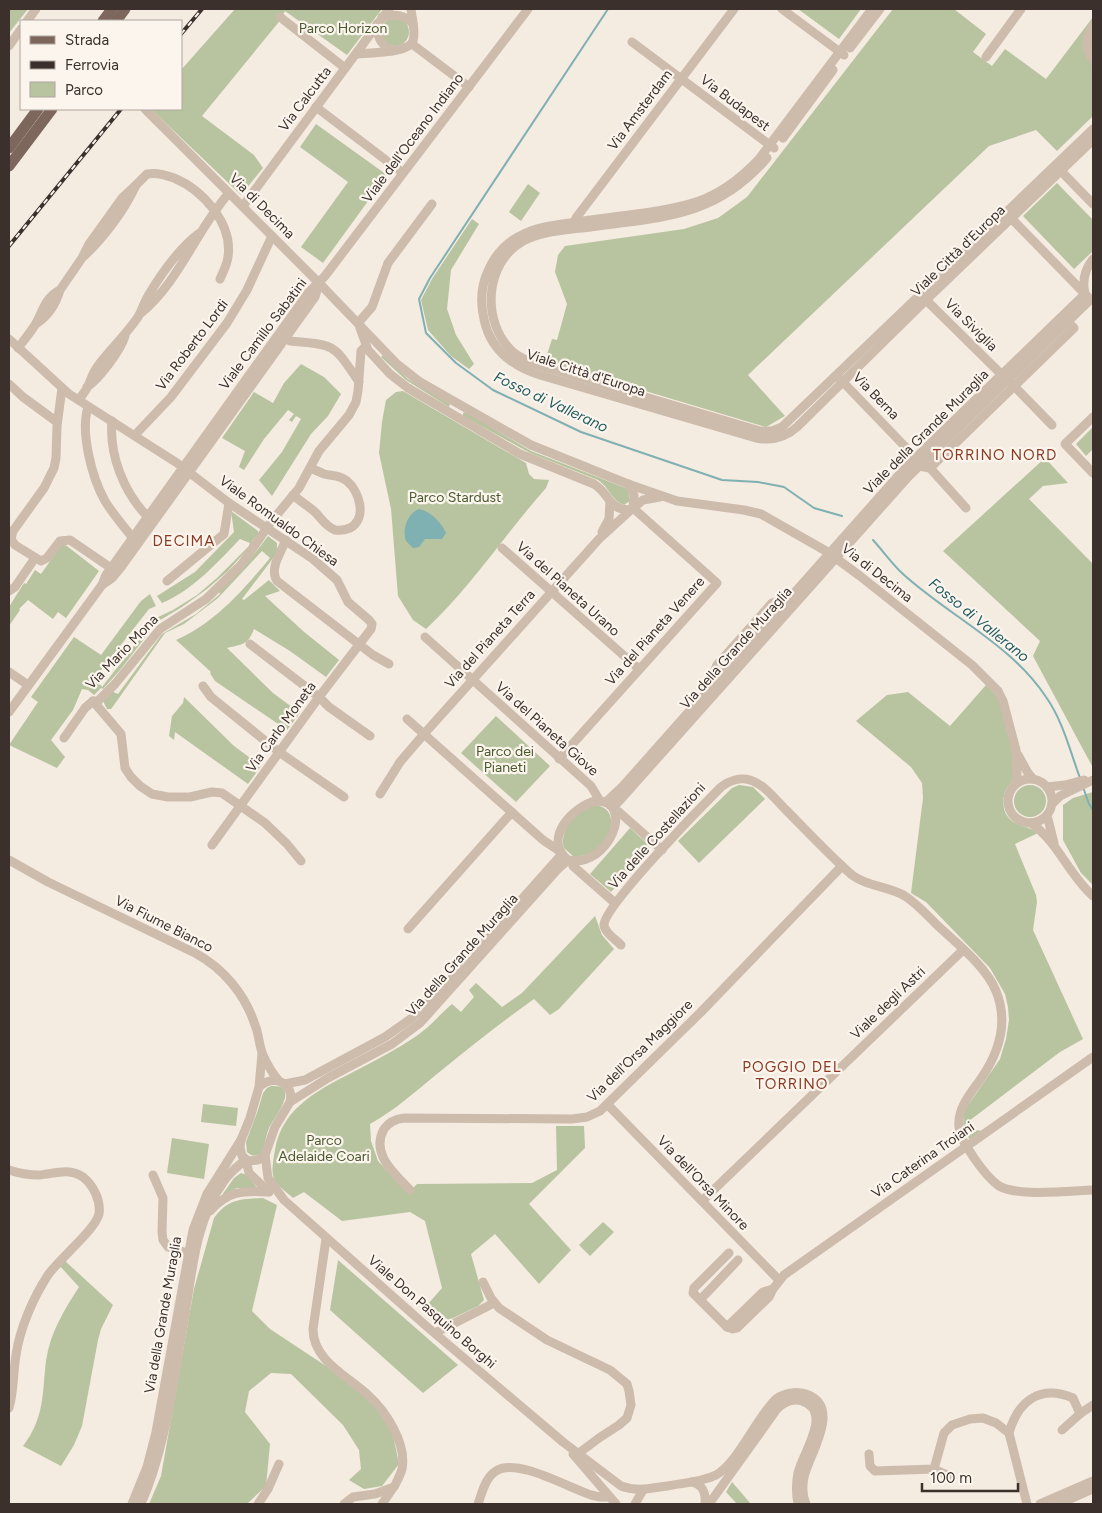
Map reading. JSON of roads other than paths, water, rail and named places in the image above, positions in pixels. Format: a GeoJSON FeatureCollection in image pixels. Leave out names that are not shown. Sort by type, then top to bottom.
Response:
{"type":"FeatureCollection","features":[{"type":"Feature","properties":{"kind":"main road"},"geometry":{"type":"LineString","coordinates":[[104,20],[112,9]]}},
{"type":"Feature","properties":{"kind":"main road"},"geometry":{"type":"LineString","coordinates":[[117,20],[125,9]]}},
{"type":"Feature","properties":{"kind":"main road"},"geometry":{"type":"LineString","coordinates":[[9,148],[37,110]]}},
{"type":"Feature","properties":{"kind":"main road"},"geometry":{"type":"LineString","coordinates":[[9,166],[51,110]]}},
{"type":"Feature","properties":{"kind":"street"},"geometry":{"type":"LineString","coordinates":[[28,20],[36,9]]}},
{"type":"Feature","properties":{"kind":"street","name":"Via Calcutta"},"geometry":{"type":"LineString","coordinates":[[243,206],[389,9]]}},
{"type":"Feature","properties":{"kind":"street"},"geometry":{"type":"LineString","coordinates":[[357,54],[392,51],[412,44],[414,37],[411,9]]}},
{"type":"Feature","properties":{"kind":"street","name":"Viale dell'Oceano Indiano"},"geometry":{"type":"LineString","coordinates":[[319,283],[528,9]]}},
{"type":"Feature","properties":{"kind":"street","name":"Via Amsterdam"},"geometry":{"type":"LineString","coordinates":[[573,226],[734,9]]}},
{"type":"Feature","properties":{"kind":"street"},"geometry":{"type":"LineString","coordinates":[[782,9],[842,54]]}},
{"type":"Feature","properties":{"kind":"street","name":"Viale Città d'Europa"},"geometry":{"type":"LineString","coordinates":[[842,54],[872,9]]}},
{"type":"Feature","properties":{"kind":"street","name":"Viale Città d'Europa"},"geometry":{"type":"LineString","coordinates":[[880,9],[842,54],[772,147],[724,188],[703,199],[677,207],[545,233],[523,242],[510,251],[497,270],[491,298],[494,322],[504,342],[523,358],[546,367],[762,432],[772,431],[784,425],[840,379],[1058,168],[1093,128]]}},
{"type":"Feature","properties":{"kind":"street"},"geometry":{"type":"LineString","coordinates":[[986,57],[1021,9]]}},
{"type":"Feature","properties":{"kind":"street"},"geometry":{"type":"LineString","coordinates":[[392,51],[380,41],[380,20],[400,15],[407,18],[413,24]]}},
{"type":"Feature","properties":{"kind":"street"},"geometry":{"type":"LineString","coordinates":[[280,17],[345,68]]}},
{"type":"Feature","properties":{"kind":"street"},"geometry":{"type":"LineString","coordinates":[[1093,26],[1087,42],[1088,51],[1093,60]]}},
{"type":"Feature","properties":{"kind":"street"},"geometry":{"type":"LineString","coordinates":[[9,46],[20,30]]}},
{"type":"Feature","properties":{"kind":"street","name":"Via Budapest"},"geometry":{"type":"LineString","coordinates":[[632,42],[772,147]]}},
{"type":"Feature","properties":{"kind":"street"},"geometry":{"type":"LineString","coordinates":[[412,44],[469,87]]}},
{"type":"Feature","properties":{"kind":"street"},"geometry":{"type":"LineString","coordinates":[[316,106],[403,173]]}},
{"type":"Feature","properties":{"kind":"street","name":"Via di Decima"},"geometry":{"type":"LineString","coordinates":[[146,110],[243,206],[397,364],[416,379],[532,445],[628,484],[677,501],[748,510],[762,514],[841,562],[972,665],[996,688],[1003,701],[1016,750],[1018,774],[1016,783]]}},
{"type":"Feature","properties":{"kind":"street","name":"Viale Città d'Europa"},"geometry":{"type":"LineString","coordinates":[[1058,168],[1093,140]]}},
{"type":"Feature","properties":{"kind":"street"},"geometry":{"type":"LineString","coordinates":[[1058,168],[1093,204]]}},
{"type":"Feature","properties":{"kind":"street"},"geometry":{"type":"LineString","coordinates":[[18,348],[36,324],[47,314],[55,303],[60,290],[82,258],[93,249],[124,209],[136,186],[148,174],[172,178],[197,192],[214,212],[222,226],[228,247],[227,261],[220,279]]}},
{"type":"Feature","properties":{"kind":"street"},"geometry":{"type":"LineString","coordinates":[[79,400],[88,387],[101,375],[121,346],[126,333],[139,315],[148,296],[177,254],[198,234],[229,193]]}},
{"type":"Feature","properties":{"kind":"street"},"geometry":{"type":"LineString","coordinates":[[358,323],[372,307],[388,263],[432,204]]}},
{"type":"Feature","properties":{"kind":"street"},"geometry":{"type":"LineString","coordinates":[[1009,216],[1091,299]]}},
{"type":"Feature","properties":{"kind":"street","name":"Via Roberto Lordi"},"geometry":{"type":"LineString","coordinates":[[135,435],[171,397],[227,323],[252,280],[272,236]]}},
{"type":"Feature","properties":{"kind":"street"},"geometry":{"type":"LineString","coordinates":[[1091,299],[1084,278],[1088,266],[1093,259]]}},
{"type":"Feature","properties":{"kind":"street","name":"Viale Camillo Sabatini"},"geometry":{"type":"LineString","coordinates":[[102,585],[112,578],[122,566],[185,469],[313,286],[319,283]]}},
{"type":"Feature","properties":{"kind":"street","name":"Via Siviglia"},"geometry":{"type":"LineString","coordinates":[[924,297],[1052,425]]}},
{"type":"Feature","properties":{"kind":"street"},"geometry":{"type":"LineString","coordinates":[[930,468],[1008,380],[1074,328],[1067,321],[1091,299]]}},
{"type":"Feature","properties":{"kind":"street","name":"Viale della Grande Muraglia"},"geometry":{"type":"LineString","coordinates":[[879,503],[917,462],[1008,380],[1091,299]]}},
{"type":"Feature","properties":{"kind":"street","name":"Via di Decima"},"geometry":{"type":"LineString","coordinates":[[358,323],[366,346],[402,384],[520,454],[594,484],[605,492],[610,502],[619,509],[631,509]]}},
{"type":"Feature","properties":{"kind":"street","name":"Viale Romualdo Chiesa"},"geometry":{"type":"LineString","coordinates":[[9,339],[62,388],[88,407],[135,435],[313,559],[335,578],[348,602],[372,624]]}},
{"type":"Feature","properties":{"kind":"street"},"geometry":{"type":"LineString","coordinates":[[290,340],[333,347],[359,382]]}},
{"type":"Feature","properties":{"kind":"street"},"geometry":{"type":"LineString","coordinates":[[366,346],[372,344],[380,346]]}},
{"type":"Feature","properties":{"kind":"street","name":"Via Mario Mona"},"geometry":{"type":"LineString","coordinates":[[64,738],[85,708],[93,701],[98,701],[118,680],[160,629],[206,600],[248,557],[267,527],[293,495],[319,451],[352,411],[357,398],[361,354],[366,346]]}},
{"type":"Feature","properties":{"kind":"street","name":"Via Berna"},"geometry":{"type":"LineString","coordinates":[[840,379],[917,462]]}},
{"type":"Feature","properties":{"kind":"street"},"geometry":{"type":"LineString","coordinates":[[9,384],[24,398],[57,422]]}},
{"type":"Feature","properties":{"kind":"street"},"geometry":{"type":"LineString","coordinates":[[62,388],[57,422],[56,458],[53,470],[44,488],[11,535],[11,539],[14,544],[41,561],[46,559],[60,541],[68,540],[111,568]]}},
{"type":"Feature","properties":{"kind":"street"},"geometry":{"type":"LineString","coordinates":[[456,416],[463,406]]}},
{"type":"Feature","properties":{"kind":"street"},"geometry":{"type":"LineString","coordinates":[[88,407],[85,418],[85,432],[97,482],[108,506],[133,538]]}},
{"type":"Feature","properties":{"kind":"street"},"geometry":{"type":"LineString","coordinates":[[1093,417],[1065,444],[1093,473]]}},
{"type":"Feature","properties":{"kind":"street"},"geometry":{"type":"LineString","coordinates":[[112,422],[113,448],[120,471],[132,496],[148,517]]}},
{"type":"Feature","properties":{"kind":"street"},"geometry":{"type":"LineString","coordinates":[[917,462],[930,468],[966,508]]}},
{"type":"Feature","properties":{"kind":"street"},"geometry":{"type":"LineString","coordinates":[[293,495],[317,514],[325,524],[334,529],[344,530],[355,525],[359,520],[359,503],[353,488],[341,477],[325,474],[310,468]]}},
{"type":"Feature","properties":{"kind":"street","name":"Viale Camillo Sabatini"},"geometry":{"type":"LineString","coordinates":[[9,712],[102,585],[111,568],[185,469]]}},
{"type":"Feature","properties":{"kind":"street"},"geometry":{"type":"LineString","coordinates":[[628,484],[634,495],[631,509]]}},
{"type":"Feature","properties":{"kind":"street"},"geometry":{"type":"LineString","coordinates":[[631,509],[643,500],[661,496]]}},
{"type":"Feature","properties":{"kind":"street"},"geometry":{"type":"LineString","coordinates":[[168,581],[224,534],[229,502]]}},
{"type":"Feature","properties":{"kind":"street"},"geometry":{"type":"LineString","coordinates":[[599,539],[609,519],[610,502]]}},
{"type":"Feature","properties":{"kind":"street","name":"Via della Grande Muraglia"},"geometry":{"type":"LineString","coordinates":[[608,805],[879,503]]}},
{"type":"Feature","properties":{"kind":"street","name":"Via del Pianeta Terra"},"geometry":{"type":"LineString","coordinates":[[380,794],[400,762],[424,734],[550,592],[599,539],[631,509]]}},
{"type":"Feature","properties":{"kind":"street","name":"Via del Pianeta Venere"},"geometry":{"type":"LineString","coordinates":[[559,759],[717,584],[631,509]]}},
{"type":"Feature","properties":{"kind":"street"},"geometry":{"type":"LineString","coordinates":[[286,540],[274,570],[274,577],[277,582],[378,658],[389,664]]}},
{"type":"Feature","properties":{"kind":"street","name":"Via del Pianeta Urano"},"geometry":{"type":"LineString","coordinates":[[502,548],[639,669]]}},
{"type":"Feature","properties":{"kind":"street"},"geometry":{"type":"LineString","coordinates":[[9,591],[15,587],[35,558]]}},
{"type":"Feature","properties":{"kind":"street","name":"Via della Grande Muraglia"},"geometry":{"type":"LineString","coordinates":[[608,805],[782,606],[793,599]]}},
{"type":"Feature","properties":{"kind":"street","name":"Via Carlo Moneta"},"geometry":{"type":"LineString","coordinates":[[212,845],[319,697],[360,644],[372,624]]}},
{"type":"Feature","properties":{"kind":"street","name":"Via del Pianeta Giove"},"geometry":{"type":"LineString","coordinates":[[425,637],[591,786],[608,805],[619,812],[662,850]]}},
{"type":"Feature","properties":{"kind":"street"},"geometry":{"type":"LineString","coordinates":[[250,644],[319,697],[329,707],[370,736]]}},
{"type":"Feature","properties":{"kind":"street"},"geometry":{"type":"LineString","coordinates":[[9,672],[28,686]]}},
{"type":"Feature","properties":{"kind":"street"},"geometry":{"type":"LineString","coordinates":[[203,686],[211,698],[280,752],[344,797]]}},
{"type":"Feature","properties":{"kind":"street"},"geometry":{"type":"LineString","coordinates":[[93,701],[120,731],[123,740],[123,757],[126,770],[142,787],[156,795],[171,798],[218,792],[224,794],[239,807],[265,823],[287,844],[301,861]]}},
{"type":"Feature","properties":{"kind":"street"},"geometry":{"type":"LineString","coordinates":[[407,719],[543,840],[566,857],[573,866],[615,903]]}},
{"type":"Feature","properties":{"kind":"street","name":"Via di Decima"},"geometry":{"type":"LineString","coordinates":[[1016,750],[1033,779]]}},
{"type":"Feature","properties":{"kind":"street","name":"Via delle Costellazioni"},"geometry":{"type":"LineString","coordinates":[[621,945],[606,931],[604,926],[606,918],[615,903],[721,787],[732,781],[748,779],[765,789],[842,866],[859,880],[897,892],[909,899],[987,975],[994,987],[1000,1005],[1003,1025],[1000,1040],[992,1060],[967,1098],[960,1115],[959,1130],[967,1147],[986,1174],[1006,1189],[1025,1192],[1093,1190]]}},
{"type":"Feature","properties":{"kind":"street"},"geometry":{"type":"LineString","coordinates":[[1027,779],[1033,779],[1050,787],[1093,779],[1054,801],[1047,815],[1038,822],[1031,823],[1017,820],[1009,809],[1008,795],[1016,783],[1027,779]]}},
{"type":"Feature","properties":{"kind":"street"},"geometry":{"type":"LineString","coordinates":[[1050,787],[1054,801]]}},
{"type":"Feature","properties":{"kind":"street","name":"Via della Grande Muraglia"},"geometry":{"type":"LineString","coordinates":[[290,1102],[328,1078],[387,1047],[416,1026],[564,863],[566,857],[559,838],[570,816],[576,809],[587,803],[608,805]]}},
{"type":"Feature","properties":{"kind":"street"},"geometry":{"type":"LineString","coordinates":[[566,857],[578,861],[590,858],[600,852],[606,845],[615,827],[616,817],[608,805]]}},
{"type":"Feature","properties":{"kind":"street"},"geometry":{"type":"LineString","coordinates":[[408,929],[512,812]]}},
{"type":"Feature","properties":{"kind":"street"},"geometry":{"type":"LineString","coordinates":[[1047,815],[1055,846]]}},
{"type":"Feature","properties":{"kind":"street"},"geometry":{"type":"LineString","coordinates":[[1031,823],[1055,846],[1075,878],[1093,896]]}},
{"type":"Feature","properties":{"kind":"street","name":"Via della Grande Muraglia"},"geometry":{"type":"LineString","coordinates":[[259,1087],[268,1081],[282,1083],[306,1080],[384,1037],[412,1018],[566,857]]}},
{"type":"Feature","properties":{"kind":"street","name":"Via Fiume Bianco"},"geometry":{"type":"LineString","coordinates":[[9,860],[48,882],[195,953],[211,963],[230,981],[244,1000],[255,1024],[262,1054]]}},
{"type":"Feature","properties":{"kind":"street","name":"Via dell'Orsa Maggiore"},"geometry":{"type":"LineString","coordinates":[[410,1190],[388,1167],[381,1151],[382,1134],[387,1125],[394,1120],[405,1118],[572,1119],[593,1114],[608,1105],[842,866]]}},
{"type":"Feature","properties":{"kind":"street","name":"Viale degli Astri"},"geometry":{"type":"LineString","coordinates":[[702,1201],[963,950]]}},
{"type":"Feature","properties":{"kind":"street"},"geometry":{"type":"LineString","coordinates":[[246,1160],[255,1161],[265,1155],[275,1127],[290,1102],[291,1093],[262,1054]]}},
{"type":"Feature","properties":{"kind":"street","name":"Via della Grande Muraglia"},"geometry":{"type":"LineString","coordinates":[[132,1504],[147,1467],[156,1432],[187,1253],[195,1224],[205,1198],[241,1140],[250,1118],[259,1087],[262,1054]]}},
{"type":"Feature","properties":{"kind":"street","name":"Via Caterina Troiani"},"geometry":{"type":"LineString","coordinates":[[700,1300],[727,1327],[763,1292],[773,1289],[784,1275],[1093,1057]]}},
{"type":"Feature","properties":{"kind":"street","name":"Via dell'Orsa Minore"},"geometry":{"type":"LineString","coordinates":[[608,1105],[780,1280]]}},
{"type":"Feature","properties":{"kind":"street","name":"Viale Don Pasquino Borghi"},"geometry":{"type":"LineString","coordinates":[[241,1140],[241,1151],[246,1160],[249,1173],[269,1192],[284,1200]]}},
{"type":"Feature","properties":{"kind":"street","name":"Viale Don Pasquino Borghi"},"geometry":{"type":"LineString","coordinates":[[265,1155],[268,1178],[284,1200],[326,1239],[563,1442],[622,1486],[629,1489],[643,1490]]}},
{"type":"Feature","properties":{"kind":"street","name":"Via della Grande Muraglia"},"geometry":{"type":"LineString","coordinates":[[141,1504],[153,1475],[163,1438],[193,1265],[201,1231],[213,1200],[224,1180],[246,1160]]}},
{"type":"Feature","properties":{"kind":"street"},"geometry":{"type":"LineString","coordinates":[[9,1170],[31,1175],[62,1171],[76,1173],[94,1189],[99,1211],[93,1227],[65,1254],[48,1276],[30,1309],[18,1343],[9,1408]]}},
{"type":"Feature","properties":{"kind":"street"},"geometry":{"type":"LineString","coordinates":[[152,1175],[163,1198],[163,1240],[168,1247],[187,1253]]}},
{"type":"Feature","properties":{"kind":"street"},"geometry":{"type":"LineString","coordinates":[[207,1215],[222,1200],[236,1193],[251,1190],[269,1192]]}},
{"type":"Feature","properties":{"kind":"street"},"geometry":{"type":"LineString","coordinates":[[326,1239],[314,1329],[315,1344],[327,1361],[377,1404],[395,1432],[401,1448],[402,1464],[400,1475],[382,1504]]}},
{"type":"Feature","properties":{"kind":"street"},"geometry":{"type":"LineString","coordinates":[[729,1253],[694,1288],[693,1293],[700,1300],[738,1260]]}},
{"type":"Feature","properties":{"kind":"street"},"geometry":{"type":"LineString","coordinates":[[483,1282],[494,1304],[542,1337],[610,1370],[627,1384],[631,1405],[627,1418],[579,1453]]}},
{"type":"Feature","properties":{"kind":"street"},"geometry":{"type":"LineString","coordinates":[[435,1333],[494,1304]]}},
{"type":"Feature","properties":{"kind":"street"},"geometry":{"type":"LineString","coordinates":[[707,1504],[771,1404],[780,1396],[791,1393],[801,1393],[810,1396],[817,1401],[823,1413],[823,1423],[804,1478],[803,1492],[806,1504]]}},
{"type":"Feature","properties":{"kind":"street"},"geometry":{"type":"LineString","coordinates":[[1027,1504],[1009,1433],[1015,1417],[1024,1404],[1034,1397],[1045,1393],[1058,1393],[1073,1398],[1080,1414]]}},
{"type":"Feature","properties":{"kind":"street"},"geometry":{"type":"LineString","coordinates":[[636,1504],[643,1490],[692,1482],[708,1478],[722,1471],[777,1409],[785,1402],[799,1400],[806,1402],[813,1409],[817,1425],[798,1472],[796,1487],[798,1504]]}},
{"type":"Feature","properties":{"kind":"street"},"geometry":{"type":"LineString","coordinates":[[1062,1430],[1093,1405]]}},
{"type":"Feature","properties":{"kind":"street"},"geometry":{"type":"LineString","coordinates":[[934,1469],[943,1435],[952,1425],[970,1419],[983,1418],[996,1423],[1009,1433]]}},
{"type":"Feature","properties":{"kind":"street","name":"Viale Don Pasquino Borghi"},"geometry":{"type":"LineString","coordinates":[[563,1442],[616,1504]]}},
{"type":"Feature","properties":{"kind":"street"},"geometry":{"type":"LineString","coordinates":[[869,1454],[870,1466],[875,1470],[934,1469],[952,1477]]}},
{"type":"Feature","properties":{"kind":"street"},"geometry":{"type":"LineString","coordinates":[[258,1504],[268,1489],[279,1464]]}},
{"type":"Feature","properties":{"kind":"street"},"geometry":{"type":"LineString","coordinates":[[478,1504],[485,1484],[491,1475],[498,1469],[508,1467],[529,1471],[591,1495],[608,1496]]}},
{"type":"Feature","properties":{"kind":"street"},"geometry":{"type":"LineString","coordinates":[[591,1475],[600,1468]]}},
{"type":"Feature","properties":{"kind":"street"},"geometry":{"type":"LineString","coordinates":[[1040,1504],[1093,1481]]}},
{"type":"Feature","properties":{"kind":"street"},"geometry":{"type":"LineString","coordinates":[[692,1482],[704,1490],[707,1504]]}},
{"type":"Feature","properties":{"kind":"street"},"geometry":{"type":"LineString","coordinates":[[344,1504],[353,1497],[370,1500],[394,1487]]}},
{"type":"Feature","properties":{"kind":"street"},"geometry":{"type":"LineString","coordinates":[[1059,1504],[1093,1489]]}},
{"type":"Feature","properties":{"kind":"water"},"geometry":{"type":"Polygon","coordinates":[[[419,509],[435,518],[442,525],[446,533],[442,539],[425,539],[419,547],[413,548],[406,541],[405,527],[411,514],[419,509]]]}},
{"type":"Feature","properties":{"kind":"waterway","name":"Fosso di Vallerano"},"geometry":{"type":"LineString","coordinates":[[608,9],[430,278],[419,299],[426,333],[456,363],[493,390],[581,432],[722,480],[758,482],[784,487],[814,508],[842,516]]}},
{"type":"Feature","properties":{"kind":"waterway","name":"Fosso di Vallerano"},"geometry":{"type":"LineString","coordinates":[[873,540],[903,574],[998,646],[1032,678],[1057,716],[1080,778]]}},
{"type":"Feature","properties":{"kind":"waterway","name":"Fosso di Vallerano"},"geometry":{"type":"LineString","coordinates":[[1083,787],[1093,810]]}},
{"type":"Feature","properties":{"kind":"railway"},"geometry":{"type":"LineString","coordinates":[[182,33],[202,9]]}},
{"type":"Feature","properties":{"kind":"railway"},"geometry":{"type":"LineString","coordinates":[[9,246],[120,110]]}},
{"type":"Feature","properties":{"kind":"district","name":"TORRINO NORD"},"geometry":{"type":"Point","coordinates":[995,455]}},
{"type":"Feature","properties":{"kind":"district","name":"DECIMA"},"geometry":{"type":"Point","coordinates":[184,541]}},
{"type":"Feature","properties":{"kind":"district","name":"POGGIO DEL TORRINO"},"geometry":{"type":"Point","coordinates":[792,1076]}},
{"type":"Feature","properties":{"kind":"park label","name":"Parco Horizon"},"geometry":{"type":"Point","coordinates":[343,28]}},
{"type":"Feature","properties":{"kind":"park label","name":"Parco Stardust"},"geometry":{"type":"Point","coordinates":[455,497]}},
{"type":"Feature","properties":{"kind":"park label","name":"Parco dei Pianeti"},"geometry":{"type":"Point","coordinates":[505,760]}},
{"type":"Feature","properties":{"kind":"park label","name":"Parco Adelaide Coari"},"geometry":{"type":"Point","coordinates":[324,1148]}}]}
